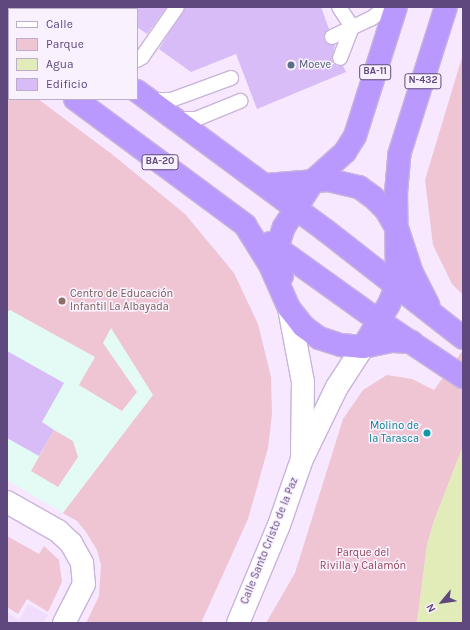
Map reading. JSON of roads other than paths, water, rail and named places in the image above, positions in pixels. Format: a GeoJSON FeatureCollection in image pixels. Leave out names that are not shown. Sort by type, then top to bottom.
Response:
{"type":"FeatureCollection","features":[{"type":"Feature","properties":{"kind":"highway","name":"BA-11"},"geometry":{"type":"LineString","coordinates":[[314,180],[345,152],[355,136],[396,7]]}},
{"type":"Feature","properties":{"kind":"highway","name":"N-432"},"geometry":{"type":"LineString","coordinates":[[398,231],[396,193],[399,155],[446,7]]}},
{"type":"Feature","properties":{"kind":"highway"},"geometry":{"type":"LineString","coordinates":[[143,95],[266,185],[397,285],[463,338]]}},
{"type":"Feature","properties":{"kind":"highway","name":"BA-20"},"geometry":{"type":"LineString","coordinates":[[76,100],[277,248],[380,321],[463,377]]}},
{"type":"Feature","properties":{"kind":"highway"},"geometry":{"type":"LineString","coordinates":[[289,308],[277,248],[284,226],[314,180]]}},
{"type":"Feature","properties":{"kind":"highway"},"geometry":{"type":"LineString","coordinates":[[266,185],[328,180],[359,187],[386,210],[398,231],[412,273],[432,313]]}},
{"type":"Feature","properties":{"kind":"highway"},"geometry":{"type":"LineString","coordinates":[[245,225],[270,265],[289,308],[303,326],[319,338],[341,345],[363,347],[392,341],[412,342]]}},
{"type":"Feature","properties":{"kind":"highway"},"geometry":{"type":"LineString","coordinates":[[363,347],[380,321],[397,285],[398,231]]}},
{"type":"Feature","properties":{"kind":"street"},"geometry":{"type":"LineString","coordinates":[[289,308],[303,382],[302,459]]}},
{"type":"Feature","properties":{"kind":"street"},"geometry":{"type":"LineString","coordinates":[[302,459],[337,387],[363,347]]}},
{"type":"Feature","properties":{"kind":"street","name":"Calle Santo Cristo de la Paz"},"geometry":{"type":"LineString","coordinates":[[238,623],[279,525],[302,459]]}},
{"type":"Feature","properties":{"kind":"street"},"geometry":{"type":"LineString","coordinates":[[7,502],[58,531],[71,543],[82,563],[84,584],[64,623]]}},
{"type":"Feature","properties":{"kind":"lane"},"geometry":{"type":"LineString","coordinates":[[138,59],[142,57],[177,7]]}},
{"type":"Feature","properties":{"kind":"lane"},"geometry":{"type":"LineString","coordinates":[[339,7],[352,27]]}},
{"type":"Feature","properties":{"kind":"lane"},"geometry":{"type":"LineString","coordinates":[[332,37],[372,18],[386,7]]}},
{"type":"Feature","properties":{"kind":"lane"},"geometry":{"type":"LineString","coordinates":[[340,58],[352,27]]}},
{"type":"Feature","properties":{"kind":"lane"},"geometry":{"type":"LineString","coordinates":[[143,95],[170,100],[231,78]]}},
{"type":"Feature","properties":{"kind":"lane"},"geometry":{"type":"LineString","coordinates":[[176,119],[196,119],[240,101]]}},
{"type":"Feature","properties":{"kind":"water"},"geometry":{"type":"Polygon","coordinates":[[[463,446],[463,623],[417,623],[427,545],[434,521],[463,446]]]}},
{"type":"Feature","properties":{"kind":"place","name":"Moeve"},"geometry":{"type":"Point","coordinates":[291,65]}},
{"type":"Feature","properties":{"kind":"place","name":"Centro de Educación Infantil La Albayada"},"geometry":{"type":"Point","coordinates":[62,301]}},
{"type":"Feature","properties":{"kind":"place","name":"Molino de la Tarasca"},"geometry":{"type":"Point","coordinates":[427,433]}},
{"type":"Feature","properties":{"kind":"park label","name":"Parque del Rivilla y Calamón"},"geometry":{"type":"Point","coordinates":[363,560]}}]}
